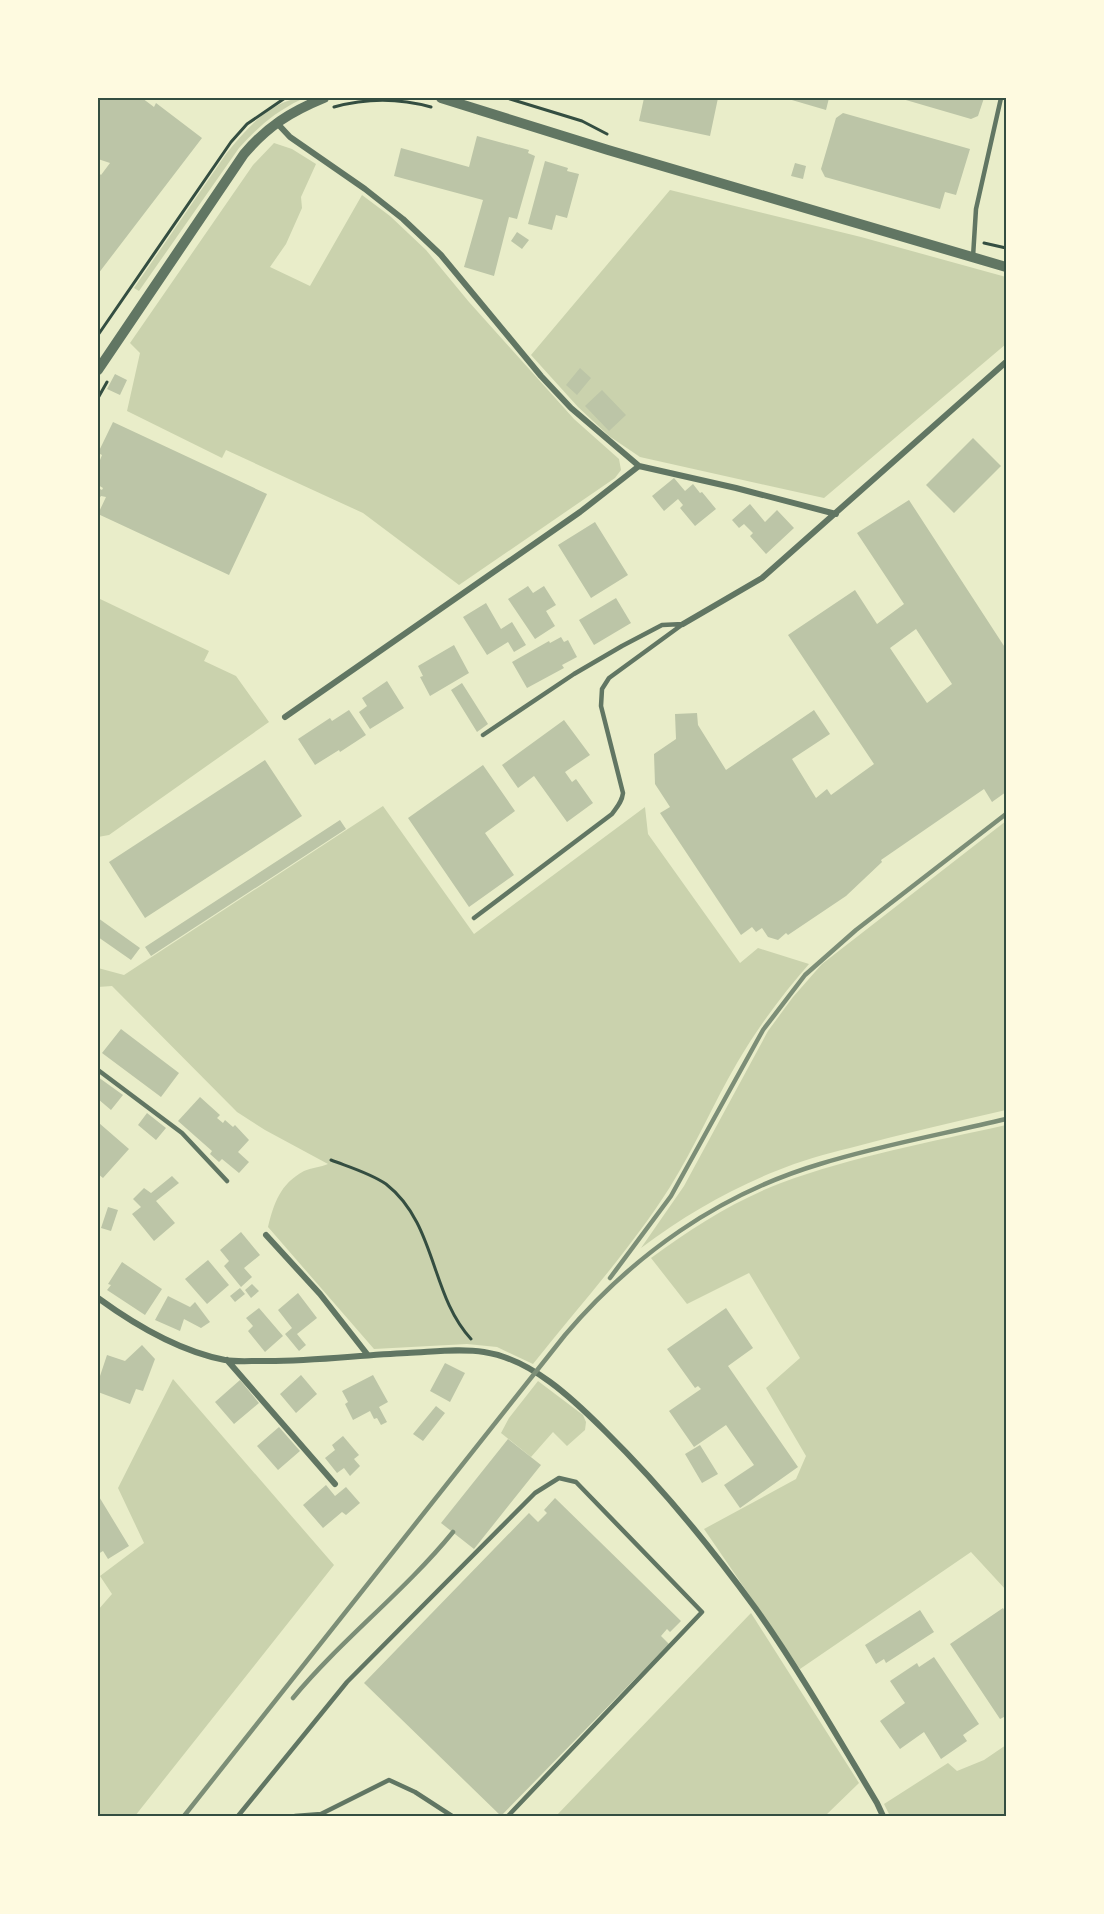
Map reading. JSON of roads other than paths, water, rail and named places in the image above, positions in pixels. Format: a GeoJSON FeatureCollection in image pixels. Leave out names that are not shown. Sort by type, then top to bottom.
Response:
{"type":"FeatureCollection","features":[{"type":"Feature","properties":{"kind":"street"},"geometry":{"type":"LineString","coordinates":[[98,370],[244,154],[258,137],[276,122],[299,108],[324,98]]}},
{"type":"Feature","properties":{"kind":"street"},"geometry":{"type":"LineString","coordinates":[[441,98],[608,150],[1006,267]]}},
{"type":"Feature","properties":{"kind":"street"},"geometry":{"type":"LineString","coordinates":[[276,122],[290,137],[365,189],[411,226],[441,255],[541,376],[571,408],[639,466],[836,514]]}},
{"type":"Feature","properties":{"kind":"street"},"geometry":{"type":"LineString","coordinates":[[683,624],[762,578],[1006,362]]}},
{"type":"Feature","properties":{"kind":"street"},"geometry":{"type":"LineString","coordinates":[[285,717],[580,512],[639,466]]}},
{"type":"Feature","properties":{"kind":"street"},"geometry":{"type":"LineString","coordinates":[[266,1235],[321,1294],[367,1354]]}},
{"type":"Feature","properties":{"kind":"street"},"geometry":{"type":"LineString","coordinates":[[98,1298],[147,1330],[199,1353],[227,1360],[299,1362],[367,1354],[483,1352],[518,1363],[559,1389],[581,1407],[636,1462],[685,1516],[757,1610],[814,1699],[883,1816]]}},
{"type":"Feature","properties":{"kind":"street"},"geometry":{"type":"LineString","coordinates":[[227,1360],[336,1484]]}},
{"type":"Feature","properties":{"kind":"lane"},"geometry":{"type":"LineString","coordinates":[[973,258],[976,209],[1001,98]]}},
{"type":"Feature","properties":{"kind":"lane"},"geometry":{"type":"LineString","coordinates":[[483,735],[574,674],[622,646],[662,625],[683,624]]}},
{"type":"Feature","properties":{"kind":"lane"},"geometry":{"type":"LineString","coordinates":[[474,918],[612,814],[618,807],[622,800],[622,793],[601,706],[602,689],[609,678],[683,624]]}},
{"type":"Feature","properties":{"kind":"lane"},"geometry":{"type":"LineString","coordinates":[[98,1070],[182,1133],[227,1181]]}},
{"type":"Feature","properties":{"kind":"lane"},"geometry":{"type":"LineString","coordinates":[[238,1816],[347,1682],[535,1493],[559,1478],[576,1482],[702,1612],[508,1816]]}},
{"type":"Feature","properties":{"kind":"lane"},"geometry":{"type":"LineString","coordinates":[[295,1816],[321,1814],[389,1780],[415,1792],[452,1816]]}},
{"type":"Feature","properties":{"kind":"railway"},"geometry":{"type":"LineString","coordinates":[[610,1278],[671,1196],[763,1030],[805,975],[856,930],[1006,814]]}},
{"type":"Feature","properties":{"kind":"railway"},"geometry":{"type":"LineString","coordinates":[[184,1816],[565,1335],[619,1279],[680,1231],[713,1210],[783,1177],[866,1151],[1006,1119]]}},
{"type":"Feature","properties":{"kind":"railway"},"geometry":{"type":"LineString","coordinates":[[293,1698],[453,1532]]}}]}
